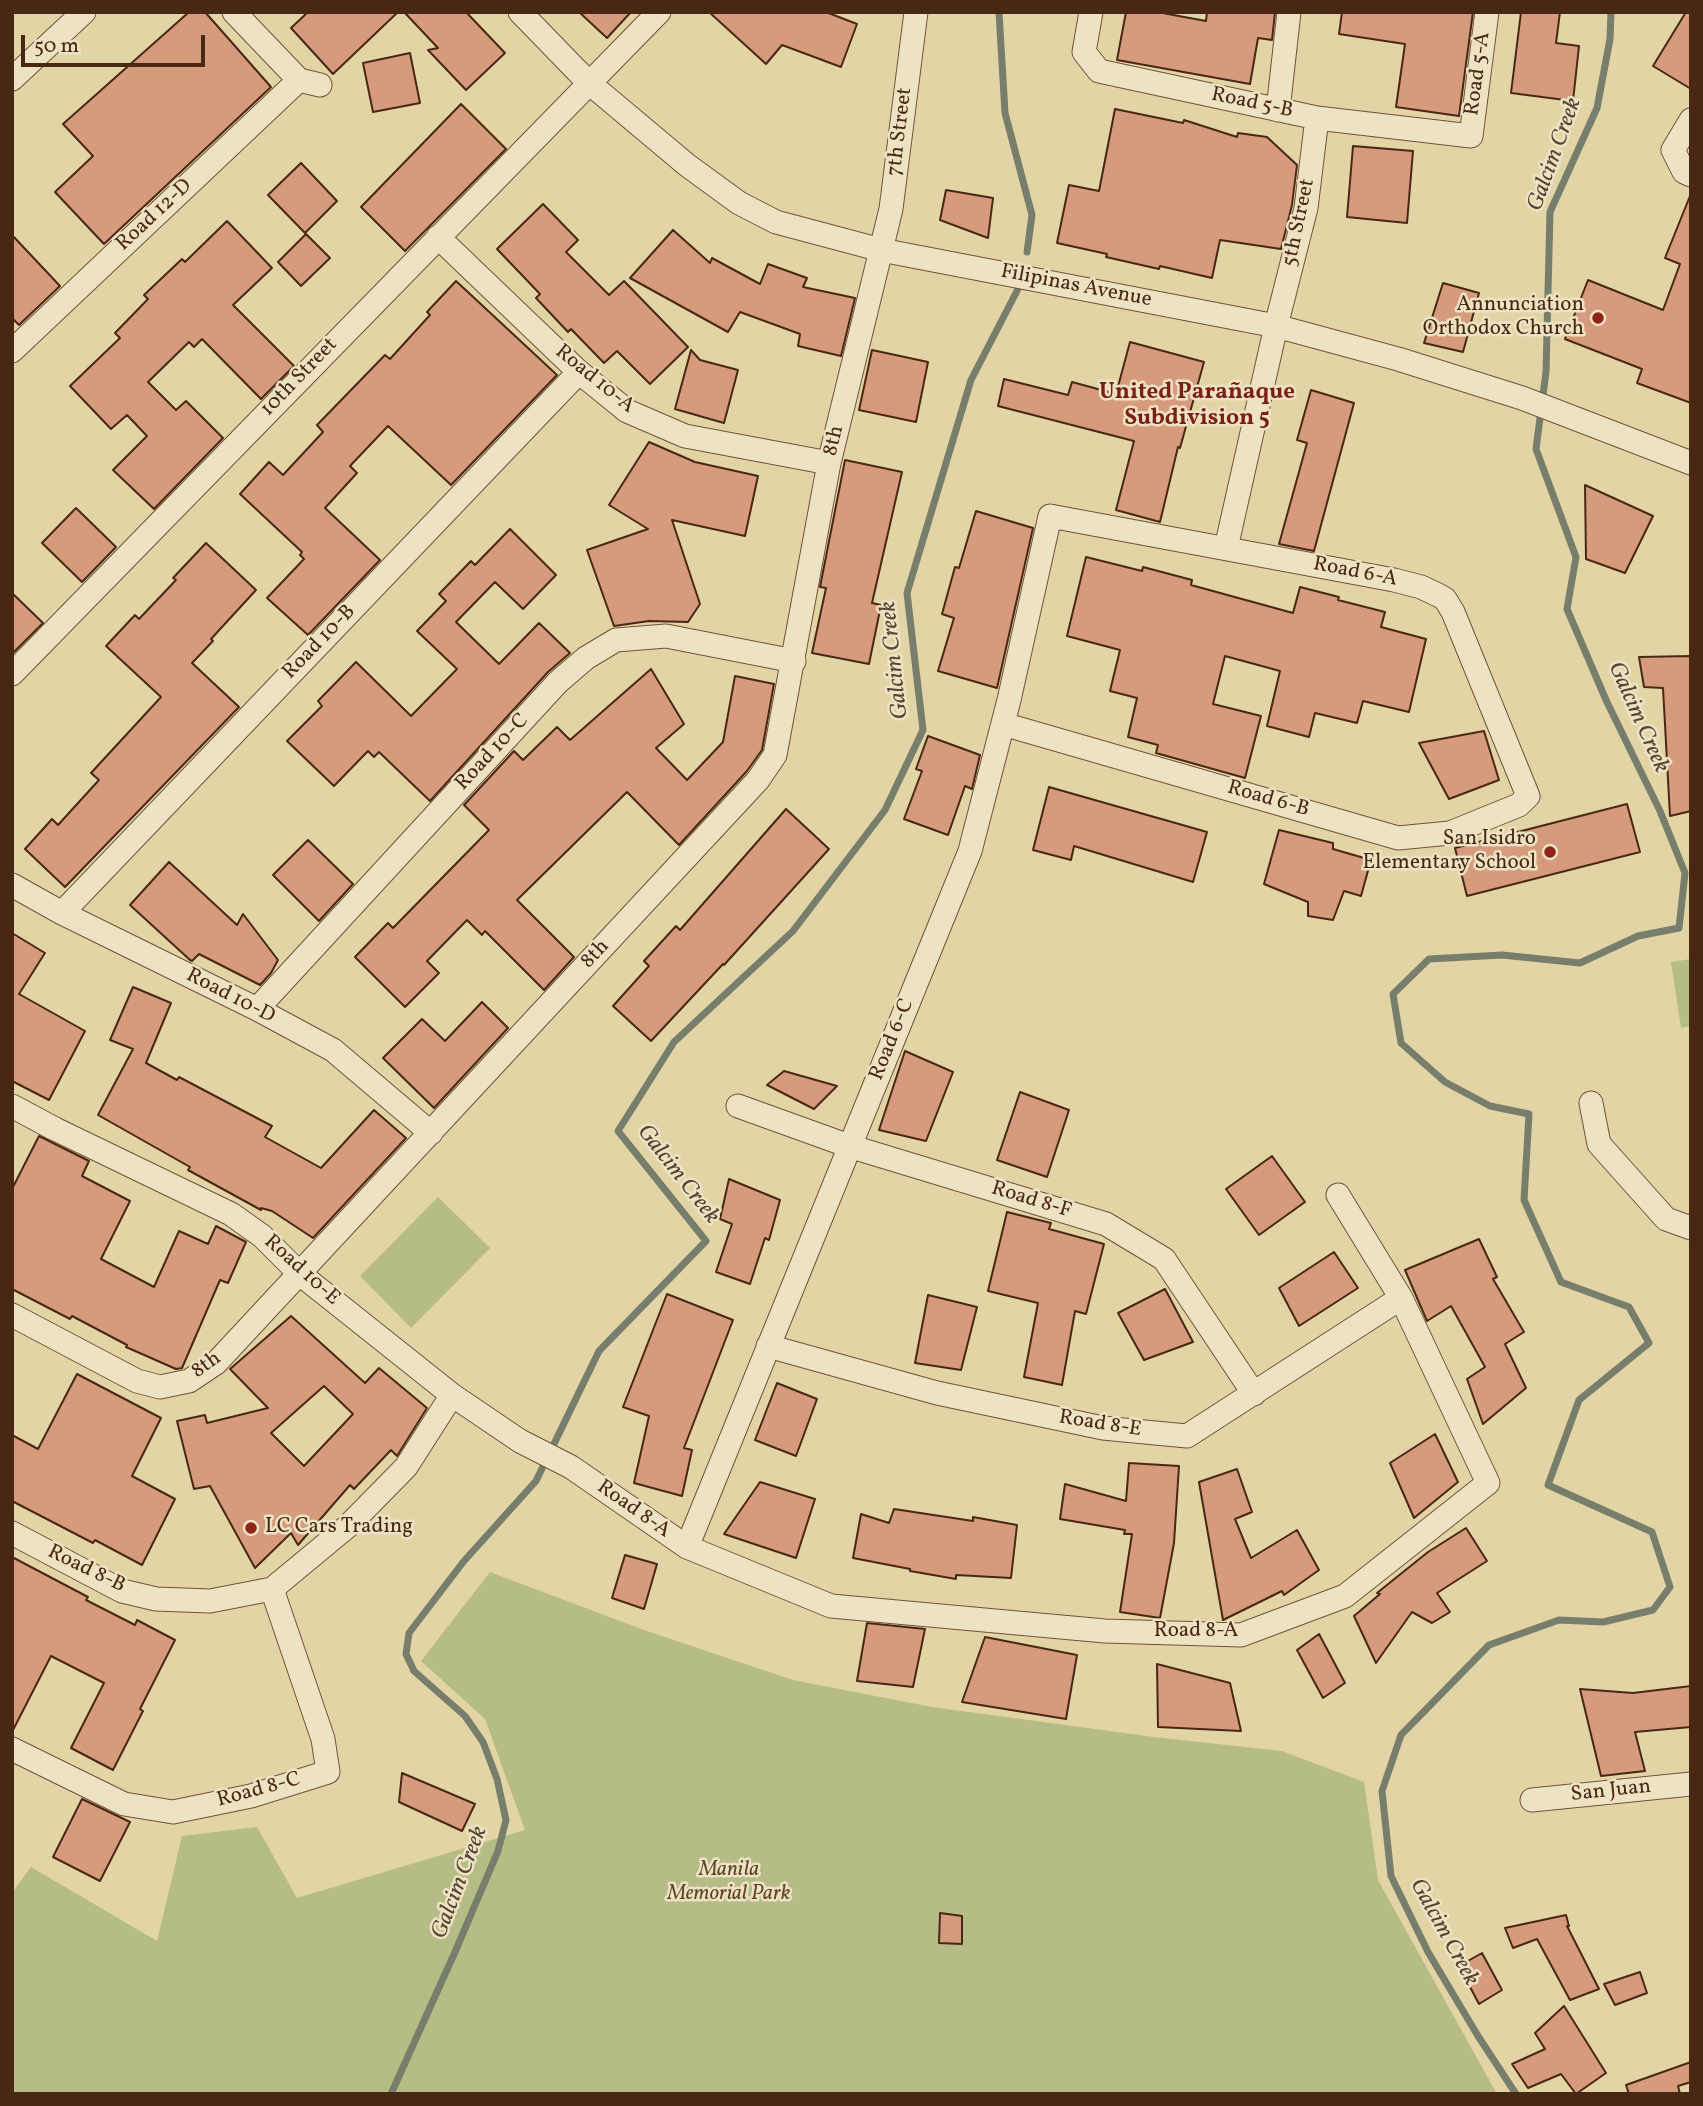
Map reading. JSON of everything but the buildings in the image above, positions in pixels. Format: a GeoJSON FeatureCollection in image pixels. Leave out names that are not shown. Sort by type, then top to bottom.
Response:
{"type":"FeatureCollection","features":[{"type":"Feature","properties":{"kind":"street"},"geometry":{"type":"LineString","coordinates":[[12,79],[84,12]]}},
{"type":"Feature","properties":{"kind":"street","name":"Road 12-D"},"geometry":{"type":"LineString","coordinates":[[12,351],[309,83],[234,12]]}},
{"type":"Feature","properties":{"kind":"street","name":"Filipinas Avenue"},"geometry":{"type":"LineString","coordinates":[[520,12],[588,82],[687,165],[739,203],[776,222],[881,250],[1276,326],[1398,359],[1522,398],[1691,463]]}},
{"type":"Feature","properties":{"kind":"street"},"geometry":{"type":"LineString","coordinates":[[588,82],[659,12]]}},
{"type":"Feature","properties":{"kind":"street","name":"7th Street"},"geometry":{"type":"LineString","coordinates":[[881,250],[891,209],[916,12]]}},
{"type":"Feature","properties":{"kind":"street","name":"Road 5-B"},"geometry":{"type":"LineString","coordinates":[[1091,12],[1084,52],[1099,71],[1317,118],[1471,136]]}},
{"type":"Feature","properties":{"kind":"street"},"geometry":{"type":"LineString","coordinates":[[1278,110],[1289,12]]}},
{"type":"Feature","properties":{"kind":"street","name":"Road 5-A"},"geometry":{"type":"LineString","coordinates":[[1471,136],[1487,12]]}},
{"type":"Feature","properties":{"kind":"street","name":"10th Street"},"geometry":{"type":"LineString","coordinates":[[12,674],[588,82]]}},
{"type":"Feature","properties":{"kind":"street","name":"5th Street"},"geometry":{"type":"LineString","coordinates":[[1226,548],[1276,326],[1306,208],[1317,118]]}},
{"type":"Feature","properties":{"kind":"street"},"geometry":{"type":"LineString","coordinates":[[1691,120],[1673,150],[1684,172],[1691,175]]}},
{"type":"Feature","properties":{"kind":"street","name":"Road 10-A"},"geometry":{"type":"LineString","coordinates":[[438,237],[579,372],[627,411],[685,436],[829,463]]}},
{"type":"Feature","properties":{"kind":"street","name":"8th"},"geometry":{"type":"LineString","coordinates":[[12,1315],[136,1381],[160,1387],[188,1381],[216,1363],[758,780],[775,755],[829,463],[881,250]]}},
{"type":"Feature","properties":{"kind":"street","name":"Road 10-B"},"geometry":{"type":"LineString","coordinates":[[62,913],[579,372]]}},
{"type":"Feature","properties":{"kind":"street","name":"Road 6-A"},"geometry":{"type":"LineString","coordinates":[[1050,516],[1394,579],[1421,587],[1446,599],[1528,796]]}},
{"type":"Feature","properties":{"kind":"street","name":"Road 6-C"},"geometry":{"type":"LineString","coordinates":[[687,1548],[970,851],[1003,724],[1050,516]]}},
{"type":"Feature","properties":{"kind":"street","name":"Road 10-C"},"geometry":{"type":"LineString","coordinates":[[257,1009],[558,682],[586,658],[616,640],[666,636],[794,661]]}},
{"type":"Feature","properties":{"kind":"street","name":"Road 6-B"},"geometry":{"type":"LineString","coordinates":[[1003,724],[1398,838],[1450,833],[1519,805],[1528,796]]}},
{"type":"Feature","properties":{"kind":"street","name":"Road 10-D"},"geometry":{"type":"LineString","coordinates":[[12,885],[333,1050],[431,1133]]}},
{"type":"Feature","properties":{"kind":"street"},"geometry":{"type":"LineString","coordinates":[[1591,1102],[1599,1144],[1667,1219],[1691,1228]]}},
{"type":"Feature","properties":{"kind":"street","name":"Road 10-E"},"geometry":{"type":"LineString","coordinates":[[12,1106],[231,1214],[262,1236],[300,1274],[452,1395],[520,1441],[571,1467]]}},
{"type":"Feature","properties":{"kind":"street","name":"Road 8-F"},"geometry":{"type":"LineString","coordinates":[[738,1106],[849,1146],[1106,1224],[1164,1259],[1254,1394]]}},
{"type":"Feature","properties":{"kind":"street","name":"Road 8-A"},"geometry":{"type":"LineString","coordinates":[[571,1467],[687,1548],[831,1605],[1105,1631],[1241,1635],[1345,1596],[1488,1483],[1401,1298],[1338,1195]]}},
{"type":"Feature","properties":{"kind":"street","name":"Road 8-E"},"geometry":{"type":"LineString","coordinates":[[768,1346],[937,1392],[1103,1428],[1186,1436],[1401,1298]]}},
{"type":"Feature","properties":{"kind":"street","name":"Road 8-B"},"geometry":{"type":"LineString","coordinates":[[12,1533],[122,1591],[156,1599],[210,1601],[272,1589],[348,1526],[406,1467],[452,1395]]}},
{"type":"Feature","properties":{"kind":"street","name":"Road 8-C"},"geometry":{"type":"LineString","coordinates":[[12,1749],[124,1804],[173,1812],[251,1796],[328,1772],[323,1739],[272,1589]]}},
{"type":"Feature","properties":{"kind":"street","name":"San Juan"},"geometry":{"type":"LineString","coordinates":[[1532,1800],[1691,1784]]}},
{"type":"Feature","properties":{"kind":"green space"},"geometry":{"type":"Polygon","coordinates":[[[1691,959],[1691,1026],[1681,1028],[1671,962],[1691,959]]]}},
{"type":"Feature","properties":{"kind":"green space"},"geometry":{"type":"Polygon","coordinates":[[[438,1197],[490,1248],[411,1328],[360,1276],[438,1197]]]}},
{"type":"Feature","properties":{"kind":"green space","name":"Manila Memorial Park"},"geometry":{"type":"Polygon","coordinates":[[[490,1572],[644,1630],[793,1680],[932,1707],[1282,1751],[1364,1782],[1378,1880],[1497,2094],[12,2094],[12,1893],[31,1867],[157,1941],[182,1836],[257,1827],[297,1898],[525,1830],[485,1719],[421,1661],[490,1572]]]}},
{"type":"Feature","properties":{"kind":"waterway","name":"Galcim Creek"},"geometry":{"type":"LineString","coordinates":[[999,12],[1005,113],[1032,215],[1027,252]]}},
{"type":"Feature","properties":{"kind":"waterway","name":"Galcim Creek"},"geometry":{"type":"LineString","coordinates":[[1516,2094],[1428,1952],[1391,1876],[1382,1791],[1401,1735],[1489,1645],[1559,1620],[1603,1622],[1653,1610],[1670,1587],[1652,1532],[1548,1485],[1579,1400],[1649,1343],[1629,1307],[1561,1282],[1524,1200],[1529,1114],[1490,1106],[1445,1082],[1401,1043],[1393,994],[1429,959],[1502,955],[1580,963],[1638,936],[1679,928],[1685,873],[1660,811],[1606,700],[1567,609],[1576,557],[1536,449],[1546,372],[1550,212],[1597,108],[1610,39],[1611,12]]}},
{"type":"Feature","properties":{"kind":"waterway","name":"Galcim Creek"},"geometry":{"type":"LineString","coordinates":[[391,2094],[498,1851],[506,1820],[497,1779],[483,1742],[465,1716],[414,1671],[406,1654],[409,1633],[464,1561],[536,1481],[599,1351],[706,1241],[618,1131],[674,1042],[793,931],[885,810],[923,730],[907,593],[971,380],[1018,289]]}},
{"type":"Feature","properties":{"kind":"place","name":"Annunciation Orthodox Church"},"geometry":{"type":"Point","coordinates":[1598,318]}},
{"type":"Feature","properties":{"kind":"place","name":"San Isidro Elementary School"},"geometry":{"type":"Point","coordinates":[1550,852]}},
{"type":"Feature","properties":{"kind":"place","name":"LC Cars Trading"},"geometry":{"type":"Point","coordinates":[251,1528]}},
{"type":"Feature","properties":{"kind":"district","name":"United Parañaque Subdivision 5"},"geometry":{"type":"Point","coordinates":[1197,407]}}]}
